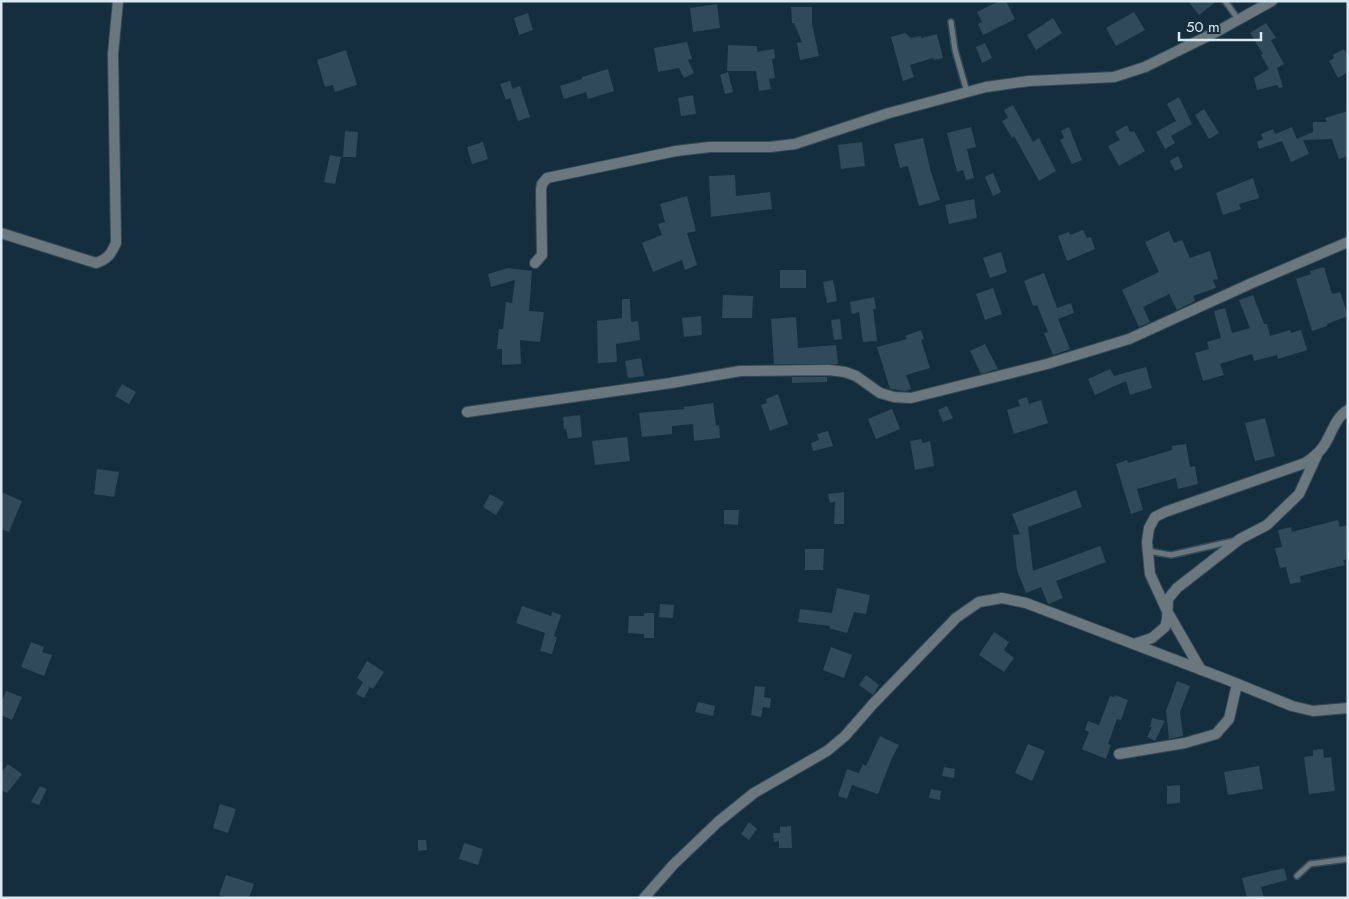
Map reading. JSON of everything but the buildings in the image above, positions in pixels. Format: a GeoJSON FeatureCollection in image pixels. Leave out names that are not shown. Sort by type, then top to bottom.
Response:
{"type":"FeatureCollection","features":[{"type":"Feature","properties":{"kind":"street"},"geometry":{"type":"LineString","coordinates":[[1,233],[96,263],[105,260],[111,254],[116,243],[113,54],[118,1]]}},
{"type":"Feature","properties":{"kind":"street"},"geometry":{"type":"LineString","coordinates":[[535,263],[542,255],[541,190],[542,184],[547,178],[676,151],[710,147],[770,147],[795,144],[889,113],[986,87],[1029,81],[1114,77],[1145,67],[1272,1]]}},
{"type":"Feature","properties":{"kind":"street"},"geometry":{"type":"LineString","coordinates":[[467,412],[671,383],[740,371],[829,370],[845,372],[856,376],[880,393],[894,397],[912,398],[1047,364],[1129,339],[1348,242]]}},
{"type":"Feature","properties":{"kind":"street"},"geometry":{"type":"LineString","coordinates":[[1134,644],[1152,638],[1165,627],[1168,599],[1177,588],[1240,538],[1267,525],[1299,494],[1335,424],[1348,410]]}},
{"type":"Feature","properties":{"kind":"street"},"geometry":{"type":"LineString","coordinates":[[1201,670],[1166,611],[1150,574],[1147,542],[1149,528],[1155,517],[1164,512],[1305,464],[1318,454]]}},
{"type":"Feature","properties":{"kind":"street"},"geometry":{"type":"LineString","coordinates":[[644,898],[673,865],[718,822],[754,793],[827,751],[845,736],[873,704],[956,618],[979,602],[1002,598],[1026,603],[1292,706],[1313,711],[1348,708]]}},
{"type":"Feature","properties":{"kind":"street"},"geometry":{"type":"LineString","coordinates":[[1119,754],[1185,743],[1216,734],[1229,718],[1237,684]]}},
{"type":"Feature","properties":{"kind":"lane"},"geometry":{"type":"LineString","coordinates":[[1225,1],[1238,20]]}},
{"type":"Feature","properties":{"kind":"lane"},"geometry":{"type":"LineString","coordinates":[[951,22],[955,50],[967,92]]}},
{"type":"Feature","properties":{"kind":"lane"},"geometry":{"type":"LineString","coordinates":[[1148,551],[1171,555],[1240,538]]}},
{"type":"Feature","properties":{"kind":"lane"},"geometry":{"type":"LineString","coordinates":[[1297,876],[1310,864],[1348,860]]}}]}
